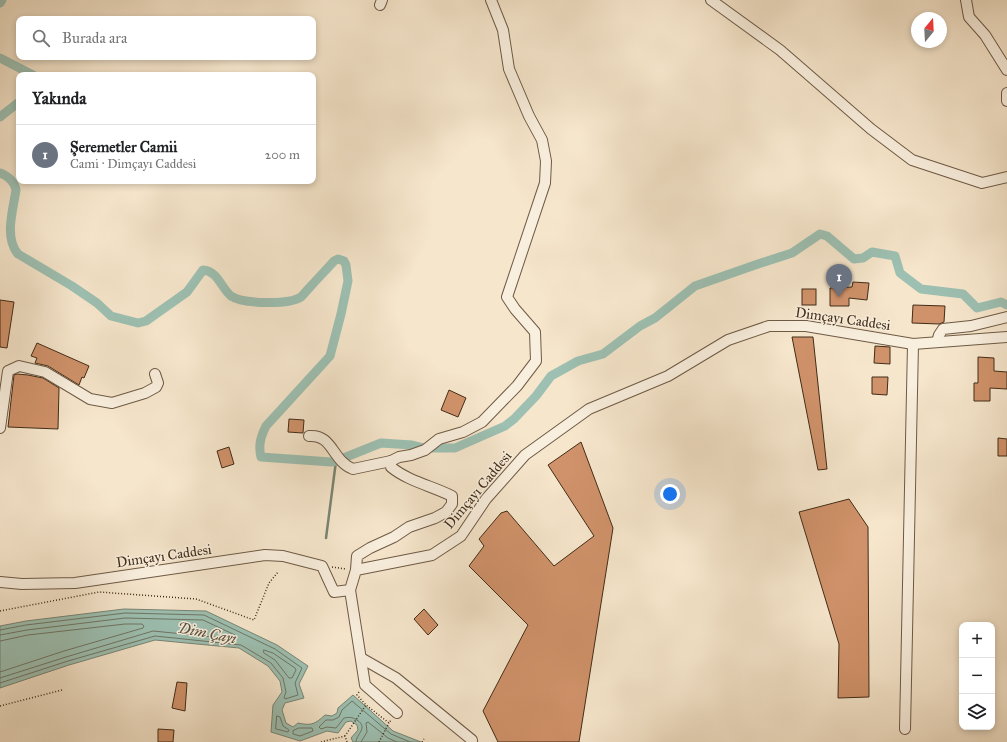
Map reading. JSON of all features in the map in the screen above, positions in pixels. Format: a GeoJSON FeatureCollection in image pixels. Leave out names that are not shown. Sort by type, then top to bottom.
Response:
{"type":"FeatureCollection","features":[{"type":"Feature","properties":{"kind":"street"},"geometry":{"type":"LineString","coordinates":[[309,436],[317,435],[323,438],[339,459],[353,469],[411,455],[427,448],[438,439],[463,432],[482,422],[517,386],[536,360],[535,332],[515,309],[507,297],[545,183],[546,162],[542,140],[529,116],[509,69],[503,30],[491,0]]}},
{"type":"Feature","properties":{"kind":"street"},"geometry":{"type":"LineString","coordinates":[[710,0],[780,50],[871,129],[912,160],[982,183],[1007,177]]}},
{"type":"Feature","properties":{"kind":"street"},"geometry":{"type":"LineString","coordinates":[[966,0],[969,17],[985,35],[1007,70]]}},
{"type":"Feature","properties":{"kind":"street"},"geometry":{"type":"LineString","coordinates":[[1007,92],[1007,101]]}},
{"type":"Feature","properties":{"kind":"street"},"geometry":{"type":"LineString","coordinates":[[937,342],[943,329],[972,326],[1007,317]]}},
{"type":"Feature","properties":{"kind":"street","name":"Dimçayı Caddesi"},"geometry":{"type":"LineString","coordinates":[[356,570],[432,555],[461,536],[486,499],[526,455],[589,410],[668,376],[728,340],[769,326],[806,326],[913,344],[1007,338]]}},
{"type":"Feature","properties":{"kind":"street"},"geometry":{"type":"LineString","coordinates":[[905,729],[913,344]]}},
{"type":"Feature","properties":{"kind":"street"},"geometry":{"type":"LineString","coordinates":[[0,428],[8,371],[19,366],[45,372],[90,399],[112,403],[145,393],[156,387],[158,383],[155,374]]}},
{"type":"Feature","properties":{"kind":"street"},"geometry":{"type":"LineString","coordinates":[[391,461],[391,467],[397,472],[452,496],[452,504],[446,512],[435,518],[409,527],[394,537],[357,556],[356,570],[350,590],[365,685],[397,713]]}},
{"type":"Feature","properties":{"kind":"street","name":"Dimçayı Caddesi"},"geometry":{"type":"LineString","coordinates":[[0,582],[22,584],[75,583],[265,555],[283,556],[322,566]]}},
{"type":"Feature","properties":{"kind":"street"},"geometry":{"type":"LineString","coordinates":[[322,566],[334,592],[350,590]]}},
{"type":"Feature","properties":{"kind":"street"},"geometry":{"type":"LineString","coordinates":[[361,658],[396,678],[472,740],[472,742]]}},
{"type":"Feature","properties":{"kind":"path"},"geometry":{"type":"LineString","coordinates":[[322,566],[356,570]]}},
{"type":"Feature","properties":{"kind":"path"},"geometry":{"type":"LineString","coordinates":[[0,611],[99,592],[196,600],[254,620],[268,583],[278,572]]}},
{"type":"Feature","properties":{"kind":"path"},"geometry":{"type":"LineString","coordinates":[[365,685],[357,695],[366,705],[389,723]]}},
{"type":"Feature","properties":{"kind":"path"},"geometry":{"type":"LineString","coordinates":[[0,706],[62,690]]}},
{"type":"Feature","properties":{"kind":"path"},"geometry":{"type":"LineString","coordinates":[[322,742],[345,736],[366,705]]}},
{"type":"Feature","properties":{"kind":"path"},"geometry":{"type":"LineString","coordinates":[[379,742],[389,723],[397,713]]}},
{"type":"Feature","properties":{"kind":"path"},"geometry":{"type":"LineString","coordinates":[[345,736],[347,742]]}},
{"type":"Feature","properties":{"kind":"water","name":"Dim Çayı"},"geometry":{"type":"Polygon","coordinates":[[[124,609],[206,611],[277,645],[308,666],[299,684],[304,698],[285,703],[282,710],[286,723],[293,727],[298,723],[313,724],[325,715],[332,716],[337,713],[338,708],[353,695],[393,731],[421,742],[353,742],[351,738],[358,730],[357,725],[351,721],[346,722],[338,733],[327,731],[300,741],[271,732],[273,705],[282,692],[280,681],[268,666],[239,648],[155,640],[69,665],[0,688],[0,626],[26,621],[124,609]]]}},
{"type":"Feature","properties":{"kind":"building"},"geometry":{"type":"Polygon","coordinates":[[[853,282],[869,283],[867,300],[849,298],[849,306],[830,306],[830,288],[852,287],[853,282]]]}},
{"type":"Feature","properties":{"kind":"building"},"geometry":{"type":"Polygon","coordinates":[[[802,289],[816,289],[816,305],[802,305],[802,289]]]}},
{"type":"Feature","properties":{"kind":"building"},"geometry":{"type":"Polygon","coordinates":[[[0,300],[14,302],[7,348],[0,347],[0,300]]]}},
{"type":"Feature","properties":{"kind":"building"},"geometry":{"type":"Polygon","coordinates":[[[913,305],[945,306],[944,322],[939,324],[912,323],[913,305]]]}},
{"type":"Feature","properties":{"kind":"building"},"geometry":{"type":"Polygon","coordinates":[[[792,337],[813,337],[827,469],[818,470],[792,337]]]}},
{"type":"Feature","properties":{"kind":"building"},"geometry":{"type":"Polygon","coordinates":[[[37,343],[89,366],[79,385],[48,366],[35,363],[37,358],[31,356],[37,343]]]}},
{"type":"Feature","properties":{"kind":"building"},"geometry":{"type":"Polygon","coordinates":[[[875,346],[890,347],[890,364],[874,363],[875,346]]]}},
{"type":"Feature","properties":{"kind":"building"},"geometry":{"type":"Polygon","coordinates":[[[978,357],[994,358],[994,371],[1007,372],[1007,389],[990,388],[990,401],[974,401],[974,383],[978,383],[978,357]]]}},
{"type":"Feature","properties":{"kind":"building"},"geometry":{"type":"Polygon","coordinates":[[[17,374],[43,378],[59,388],[58,429],[8,427],[14,375],[17,374]]]}},
{"type":"Feature","properties":{"kind":"building"},"geometry":{"type":"Polygon","coordinates":[[[872,377],[888,377],[887,395],[872,394],[872,377]]]}},
{"type":"Feature","properties":{"kind":"building"},"geometry":{"type":"Polygon","coordinates":[[[449,390],[466,398],[458,417],[441,410],[449,390]]]}},
{"type":"Feature","properties":{"kind":"building"},"geometry":{"type":"Polygon","coordinates":[[[289,419],[304,420],[303,433],[288,432],[289,419]]]}},
{"type":"Feature","properties":{"kind":"building"},"geometry":{"type":"Polygon","coordinates":[[[998,438],[1007,439],[1007,456],[998,456],[998,438]]]}},
{"type":"Feature","properties":{"kind":"building"},"geometry":{"type":"Polygon","coordinates":[[[581,442],[613,528],[579,742],[498,742],[483,711],[528,625],[469,566],[484,546],[479,539],[501,513],[507,511],[554,566],[594,536],[548,465],[581,442]]]}},
{"type":"Feature","properties":{"kind":"building"},"geometry":{"type":"Polygon","coordinates":[[[229,447],[234,464],[222,468],[217,451],[229,447]]]}},
{"type":"Feature","properties":{"kind":"building"},"geometry":{"type":"Polygon","coordinates":[[[849,499],[868,527],[869,697],[838,698],[839,644],[799,512],[849,499]]]}},
{"type":"Feature","properties":{"kind":"building"},"geometry":{"type":"Polygon","coordinates":[[[424,609],[438,625],[428,635],[414,619],[424,609]]]}},
{"type":"Feature","properties":{"kind":"building"},"geometry":{"type":"Polygon","coordinates":[[[177,682],[187,683],[185,711],[172,708],[177,682]]]}},
{"type":"Feature","properties":{"kind":"building"},"geometry":{"type":"Polygon","coordinates":[[[158,729],[174,730],[173,742],[158,742],[158,729]]]}},
{"type":"Feature","properties":{"kind":"waterway"},"geometry":{"type":"LineString","coordinates":[[0,58],[27,72]]}},
{"type":"Feature","properties":{"kind":"waterway"},"geometry":{"type":"LineString","coordinates":[[0,117],[16,104]]}},
{"type":"Feature","properties":{"kind":"waterway"},"geometry":{"type":"LineString","coordinates":[[0,173],[10,179],[16,190],[10,232],[11,240],[18,254],[72,286],[97,303],[111,316],[138,323],[146,321],[187,292],[203,270],[212,273],[228,293],[237,299],[255,302],[277,302],[295,300],[301,297],[334,261],[338,259],[344,261],[348,281],[330,356],[266,426],[260,441],[261,457],[331,462],[381,443],[412,445],[424,448]]}},
{"type":"Feature","properties":{"kind":"waterway"},"geometry":{"type":"LineString","coordinates":[[429,448],[455,448],[505,426],[514,419],[536,396],[551,376],[578,361],[603,354],[640,326],[655,318],[695,286],[792,253],[820,234],[827,236],[854,259],[863,258],[872,252],[895,256],[900,273],[921,289],[963,294],[977,308],[1001,302],[1007,305]]}},
{"type":"Feature","properties":{"kind":"waterway"},"geometry":{"type":"LineString","coordinates":[[326,538],[336,461]]}},
{"type":"Feature","properties":{"kind":"place","name":"Şeremetler Camii"},"geometry":{"type":"Point","coordinates":[839,297]}}]}
